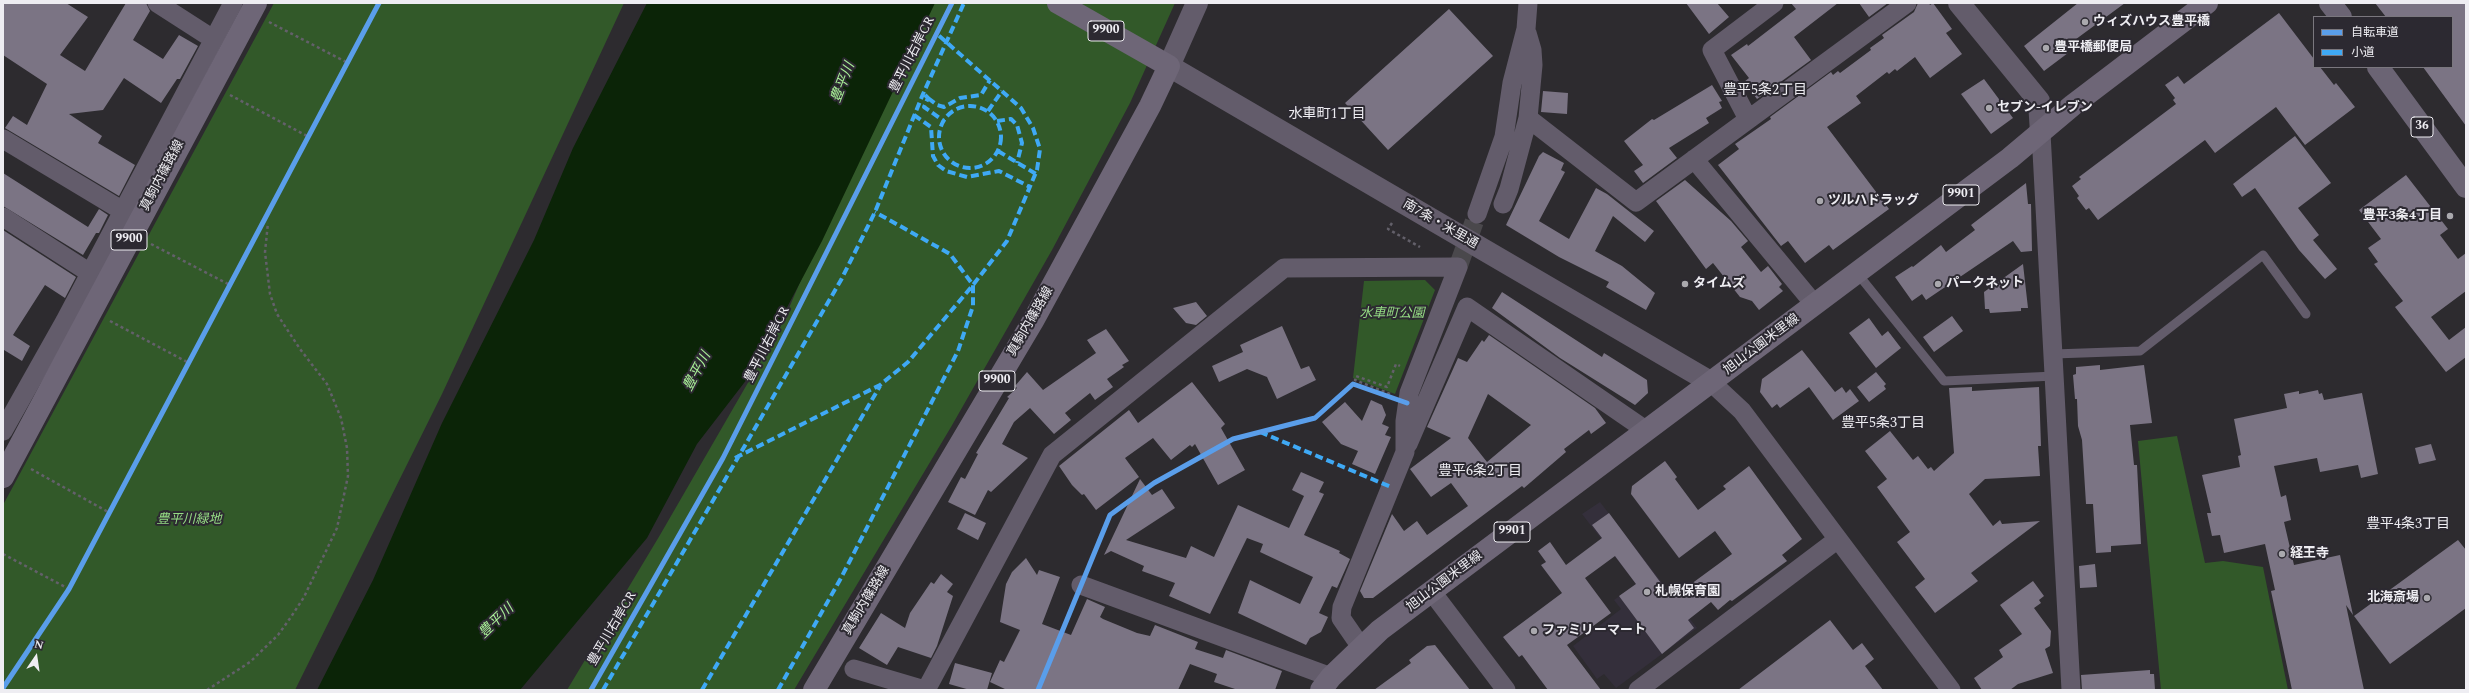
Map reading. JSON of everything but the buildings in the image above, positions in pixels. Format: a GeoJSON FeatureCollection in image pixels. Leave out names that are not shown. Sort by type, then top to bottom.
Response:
{"type":"FeatureCollection","features":[{"type":"Feature","properties":{"kind":"highway"},"geometry":{"type":"LineString","coordinates":[[2330,3],[2340,16]]}},
{"type":"Feature","properties":{"kind":"highway","name":"36"},"geometry":{"type":"LineString","coordinates":[[2379,68],[2466,187]]}},
{"type":"Feature","properties":{"kind":"main road","name":"9900"},"geometry":{"type":"LineString","coordinates":[[1058,3],[1161,62]]}},
{"type":"Feature","properties":{"kind":"main road","name":"旭山公園米里線"},"geometry":{"type":"LineString","coordinates":[[1326,684],[1361,647],[1432,592],[1857,273],[2041,133],[2073,105],[2207,3]]}},
{"type":"Feature","properties":{"kind":"main road","name":"真駒内篠路線"},"geometry":{"type":"LineString","coordinates":[[3,477],[259,11]]}},
{"type":"Feature","properties":{"kind":"main road","name":"真駒内篠路線"},"geometry":{"type":"LineString","coordinates":[[814,690],[1033,321],[1150,106],[1161,62]]}},
{"type":"Feature","properties":{"kind":"street"},"geometry":{"type":"LineString","coordinates":[[157,3],[213,39]]}},
{"type":"Feature","properties":{"kind":"street"},"geometry":{"type":"LineString","coordinates":[[3,431],[90,273],[233,3]]}},
{"type":"Feature","properties":{"kind":"street"},"geometry":{"type":"LineString","coordinates":[[1161,62],[1197,3]]}},
{"type":"Feature","properties":{"kind":"street"},"geometry":{"type":"LineString","coordinates":[[1477,214],[1504,137],[1512,83],[1526,29],[1528,3]]}},
{"type":"Feature","properties":{"kind":"street"},"geometry":{"type":"LineString","coordinates":[[1748,119],[1712,50],[1774,3]]}},
{"type":"Feature","properties":{"kind":"street"},"geometry":{"type":"LineString","coordinates":[[1528,118],[1636,202],[1907,3]]}},
{"type":"Feature","properties":{"kind":"street"},"geometry":{"type":"LineString","coordinates":[[1959,3],[2039,101],[2054,354],[2071,690]]}},
{"type":"Feature","properties":{"kind":"street"},"geometry":{"type":"LineString","coordinates":[[1502,204],[1509,189],[1528,118],[1533,65],[1532,50],[1526,29]]}},
{"type":"Feature","properties":{"kind":"street","name":"南7条・米里通"},"geometry":{"type":"LineString","coordinates":[[1161,62],[1712,383]]}},
{"type":"Feature","properties":{"kind":"street"},"geometry":{"type":"LineString","coordinates":[[3,139],[123,211]]}},
{"type":"Feature","properties":{"kind":"street"},"geometry":{"type":"LineString","coordinates":[[1694,158],[1814,305]]}},
{"type":"Feature","properties":{"kind":"street"},"geometry":{"type":"LineString","coordinates":[[3,217],[90,273]]}},
{"type":"Feature","properties":{"kind":"street"},"geometry":{"type":"LineString","coordinates":[[854,668],[926,690],[1052,455],[1284,268],[1458,267],[1407,403],[1405,452]]}},
{"type":"Feature","properties":{"kind":"street"},"geometry":{"type":"LineString","coordinates":[[1361,647],[1341,618],[1342,607],[1405,452],[1468,306],[1647,432]]}},
{"type":"Feature","properties":{"kind":"street"},"geometry":{"type":"LineString","coordinates":[[1712,383],[1742,411],[1951,690]]}},
{"type":"Feature","properties":{"kind":"street"},"geometry":{"type":"LineString","coordinates":[[1638,690],[1838,539]]}},
{"type":"Feature","properties":{"kind":"street"},"geometry":{"type":"LineString","coordinates":[[1081,585],[1326,684]]}},
{"type":"Feature","properties":{"kind":"street"},"geometry":{"type":"LineString","coordinates":[[1432,592],[1506,690]]}},
{"type":"Feature","properties":{"kind":"lane"},"geometry":{"type":"LineString","coordinates":[[2054,354],[2140,351],[2263,255],[2306,314]]}},
{"type":"Feature","properties":{"kind":"lane"},"geometry":{"type":"LineString","coordinates":[[1857,273],[1944,381],[2055,376]]}},
{"type":"Feature","properties":{"kind":"path"},"geometry":{"type":"LineString","coordinates":[[259,11],[348,63]]}},
{"type":"Feature","properties":{"kind":"path"},"geometry":{"type":"LineString","coordinates":[[344,70],[351,57]]}},
{"type":"Feature","properties":{"kind":"path"},"geometry":{"type":"LineString","coordinates":[[226,93],[309,137]]}},
{"type":"Feature","properties":{"kind":"path"},"geometry":{"type":"LineString","coordinates":[[305,143],[312,130]]}},
{"type":"Feature","properties":{"kind":"path"},"geometry":{"type":"LineString","coordinates":[[261,226],[266,221]]}},
{"type":"Feature","properties":{"kind":"path"},"geometry":{"type":"LineString","coordinates":[[207,690],[250,662],[278,635],[291,617],[304,597],[337,528],[348,476],[347,448],[341,418],[326,384],[300,349],[277,314],[270,294],[265,252],[266,221]]}},
{"type":"Feature","properties":{"kind":"path"},"geometry":{"type":"LineString","coordinates":[[1392,223],[1388,229],[1425,250]]}},
{"type":"Feature","properties":{"kind":"path"},"geometry":{"type":"LineString","coordinates":[[147,242],[230,285]]}},
{"type":"Feature","properties":{"kind":"path"},"geometry":{"type":"LineString","coordinates":[[226,292],[233,279]]}},
{"type":"Feature","properties":{"kind":"path"},"geometry":{"type":"LineString","coordinates":[[106,318],[189,363]]}},
{"type":"Feature","properties":{"kind":"path"},"geometry":{"type":"LineString","coordinates":[[185,370],[192,357]]}},
{"type":"Feature","properties":{"kind":"path"},"geometry":{"type":"LineString","coordinates":[[1390,394],[1355,380],[1356,376],[1387,387],[1396,364],[1400,366]]}},
{"type":"Feature","properties":{"kind":"path"},"geometry":{"type":"LineString","coordinates":[[1353,384],[1407,403]]}},
{"type":"Feature","properties":{"kind":"path"},"geometry":{"type":"LineString","coordinates":[[30,470],[111,511],[106,520]]}},
{"type":"Feature","properties":{"kind":"path"},"geometry":{"type":"LineString","coordinates":[[3,554],[69,589]]}},
{"type":"Feature","properties":{"kind":"path"},"geometry":{"type":"LineString","coordinates":[[65,595],[72,582]]}},
{"type":"Feature","properties":{"kind":"shaded area","name":"札幌保育園"},"geometry":{"type":"Polygon","coordinates":[[[1600,502],[1697,628],[1616,688],[1604,674],[1597,679],[1573,646],[1621,609],[1614,600],[1636,584],[1582,514],[1600,502]]]}},
{"type":"Feature","properties":{"kind":"green space","name":"豊平川緑地"},"geometry":{"type":"Polygon","coordinates":[[[274,3],[624,3],[442,394],[295,690],[3,690],[3,505],[274,3]]]}},
{"type":"Feature","properties":{"kind":"green space"},"geometry":{"type":"Polygon","coordinates":[[[919,3],[1175,3],[1130,103],[1052,250],[951,427],[794,690],[567,690],[660,535],[783,322],[919,3]]]}},
{"type":"Feature","properties":{"kind":"green space","name":"水車町公園"},"geometry":{"type":"Polygon","coordinates":[[[1425,280],[1435,290],[1395,394],[1353,378],[1364,281],[1425,280]]]}},
{"type":"Feature","properties":{"kind":"green space"},"geometry":{"type":"Polygon","coordinates":[[[2177,436],[2205,563],[2223,561],[2263,567],[2288,690],[2161,690],[2138,441],[2177,436]]]}},
{"type":"Feature","properties":{"kind":"water","name":"豊平川"},"geometry":{"type":"Polygon","coordinates":[[[647,3],[935,3],[822,241],[754,370],[697,444],[647,538],[520,690],[317,690],[373,580],[442,423],[534,240],[573,148],[647,3]]]}},
{"type":"Feature","properties":{"kind":"tunnel"},"geometry":{"type":"LineString","coordinates":[[1458,267],[1477,214]]}},
{"type":"Feature","properties":{"kind":"marked path"},"geometry":{"type":"LineString","coordinates":[[603,690],[841,280],[875,212],[923,94],[964,3]]}},
{"type":"Feature","properties":{"kind":"marked path"},"geometry":{"type":"LineString","coordinates":[[735,458],[880,385],[908,362],[973,285],[1007,241],[1037,170],[1040,149],[1033,128],[1021,108],[936,33]]}},
{"type":"Feature","properties":{"kind":"marked path"},"geometry":{"type":"LineString","coordinates":[[928,98],[937,105],[944,107],[960,98],[981,95],[990,80]]}},
{"type":"Feature","properties":{"kind":"marked path"},"geometry":{"type":"LineString","coordinates":[[988,111],[1002,91]]}},
{"type":"Feature","properties":{"kind":"marked path"},"geometry":{"type":"LineString","coordinates":[[925,95],[928,98],[924,107],[944,121]]}},
{"type":"Feature","properties":{"kind":"marked path"},"geometry":{"type":"LineString","coordinates":[[964,106],[976,106],[992,115],[999,125],[1001,137],[999,149],[992,159],[976,168],[964,168],[953,163],[944,154],[939,143],[939,131],[944,120],[953,111],[964,106]]}},
{"type":"Feature","properties":{"kind":"marked path"},"geometry":{"type":"LineString","coordinates":[[914,115],[931,127],[933,156],[938,165],[946,171],[967,177],[999,171],[1030,187]]}},
{"type":"Feature","properties":{"kind":"marked path"},"geometry":{"type":"LineString","coordinates":[[997,121],[1011,119],[1017,125],[1022,143],[1017,163]]}},
{"type":"Feature","properties":{"kind":"marked path"},"geometry":{"type":"LineString","coordinates":[[998,151],[1036,174]]}},
{"type":"Feature","properties":{"kind":"marked path"},"geometry":{"type":"LineString","coordinates":[[778,690],[841,578],[958,351],[973,306],[973,285],[950,254],[875,212]]}},
{"type":"Feature","properties":{"kind":"marked path"},"geometry":{"type":"LineString","coordinates":[[702,690],[880,386]]}},
{"type":"Feature","properties":{"kind":"marked path"},"geometry":{"type":"LineString","coordinates":[[1260,432],[1391,487]]}},
{"type":"Feature","properties":{"kind":"cycle path"},"geometry":{"type":"LineString","coordinates":[[3,688],[69,589],[379,3]]}},
{"type":"Feature","properties":{"kind":"cycle path","name":"豊平川右岸CR"},"geometry":{"type":"LineString","coordinates":[[591,690],[723,458],[952,3]]}},
{"type":"Feature","properties":{"kind":"cycle path"},"geometry":{"type":"LineString","coordinates":[[1038,690],[1110,515],[1154,483],[1233,439],[1315,418],[1353,384],[1407,403]]}},
{"type":"Feature","properties":{"kind":"place","name":"ウィズハウス豊平橋"},"geometry":{"type":"Point","coordinates":[2085,22]}},
{"type":"Feature","properties":{"kind":"place","name":"豊平橋郵便局"},"geometry":{"type":"Point","coordinates":[2046,48]}},
{"type":"Feature","properties":{"kind":"place","name":"セブン-イレブン"},"geometry":{"type":"Point","coordinates":[1989,108]}},
{"type":"Feature","properties":{"kind":"place","name":"ツルハドラッグ"},"geometry":{"type":"Point","coordinates":[1820,201]}},
{"type":"Feature","properties":{"kind":"place","name":"豊平3条4丁目"},"geometry":{"type":"Point","coordinates":[2450,216]}},
{"type":"Feature","properties":{"kind":"place","name":"タイムズ"},"geometry":{"type":"Point","coordinates":[1685,284]}},
{"type":"Feature","properties":{"kind":"place","name":"パークネット"},"geometry":{"type":"Point","coordinates":[1938,284]}},
{"type":"Feature","properties":{"kind":"place","name":"経王寺"},"geometry":{"type":"Point","coordinates":[2282,554]}},
{"type":"Feature","properties":{"kind":"place","name":"札幌保育園"},"geometry":{"type":"Point","coordinates":[1647,592]}},
{"type":"Feature","properties":{"kind":"place","name":"北海斎場"},"geometry":{"type":"Point","coordinates":[2427,598]}},
{"type":"Feature","properties":{"kind":"place","name":"ファミリーマート"},"geometry":{"type":"Point","coordinates":[1534,631]}},
{"type":"Feature","properties":{"kind":"district","name":"豊平5条2丁目"},"geometry":{"type":"Point","coordinates":[1765,91]}},
{"type":"Feature","properties":{"kind":"district","name":"水車町1丁目"},"geometry":{"type":"Point","coordinates":[1327,115]}},
{"type":"Feature","properties":{"kind":"district","name":"豊平5条3丁目"},"geometry":{"type":"Point","coordinates":[1883,424]}},
{"type":"Feature","properties":{"kind":"district","name":"豊平6条2丁目"},"geometry":{"type":"Point","coordinates":[1480,472]}},
{"type":"Feature","properties":{"kind":"district","name":"豊平4条3丁目"},"geometry":{"type":"Point","coordinates":[2408,525]}}]}
